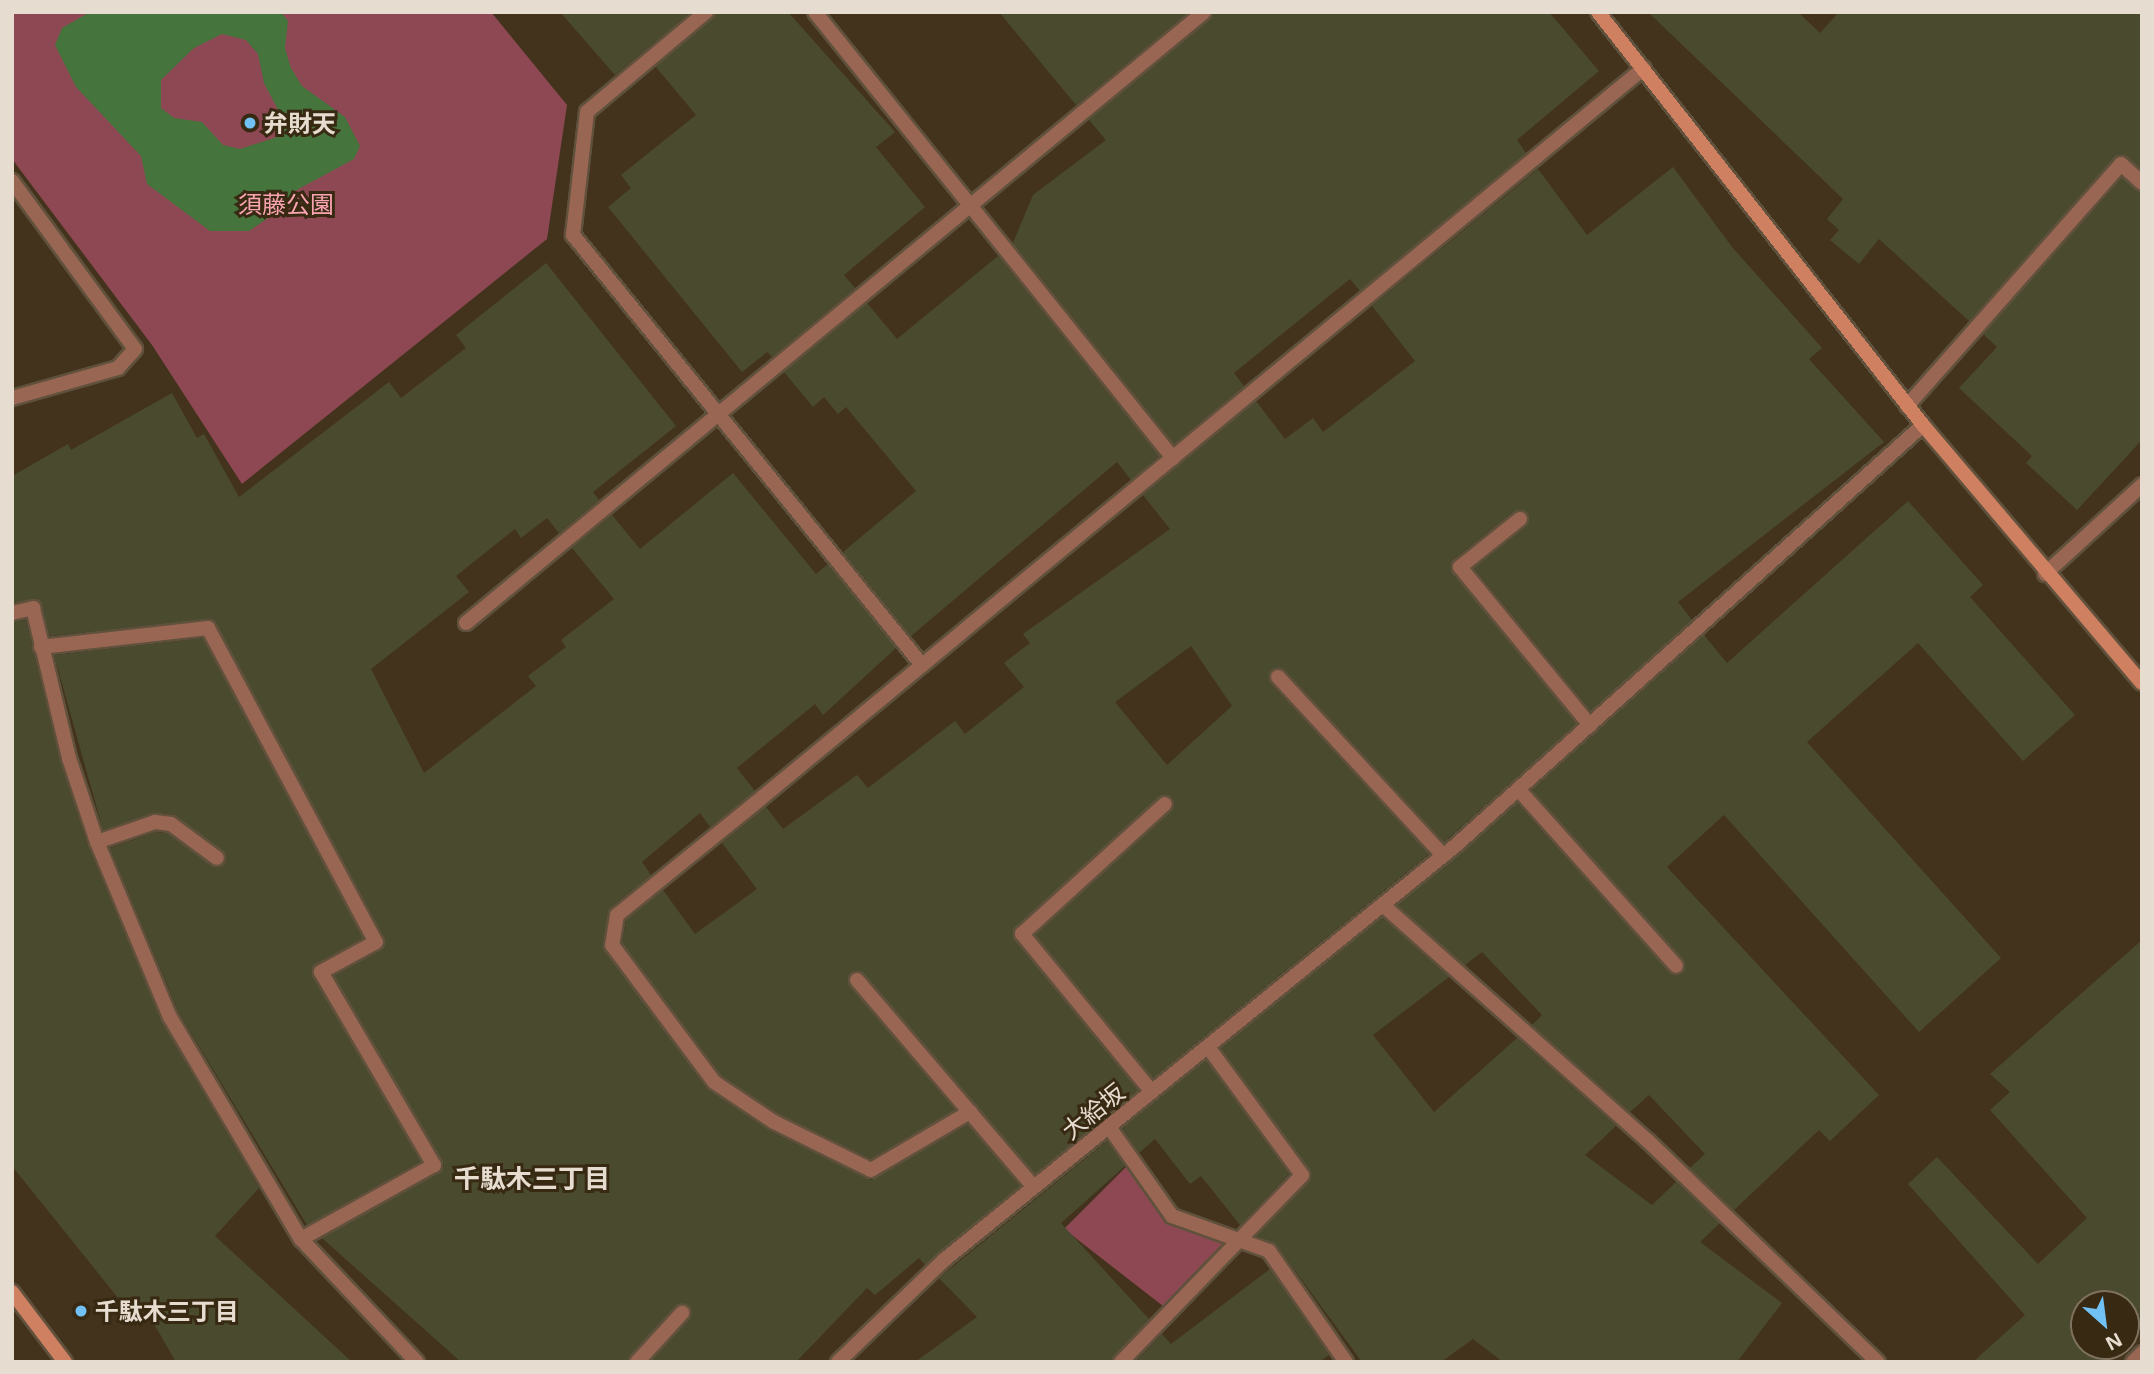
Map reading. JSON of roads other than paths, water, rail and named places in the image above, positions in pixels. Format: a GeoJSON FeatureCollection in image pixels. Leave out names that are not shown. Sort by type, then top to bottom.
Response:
{"type":"FeatureCollection","features":[{"type":"Feature","properties":{"kind":"street"},"geometry":{"type":"LineString","coordinates":[[706,12],[587,112],[573,235],[716,417],[922,665]]}},
{"type":"Feature","properties":{"kind":"street"},"geometry":{"type":"LineString","coordinates":[[815,12],[968,206],[1173,458]]}},
{"type":"Feature","properties":{"kind":"street"},"geometry":{"type":"LineString","coordinates":[[466,623],[1204,12]]}},
{"type":"Feature","properties":{"kind":"street"},"geometry":{"type":"LineString","coordinates":[[1598,12],[1907,406],[2045,574],[2142,683]]}},
{"type":"Feature","properties":{"kind":"street"},"geometry":{"type":"LineString","coordinates":[[970,1112],[871,1170],[774,1122],[715,1082],[612,945],[617,915],[1644,68]]}},
{"type":"Feature","properties":{"kind":"street"},"geometry":{"type":"LineString","coordinates":[[1907,406],[2121,164],[2142,183]]}},
{"type":"Feature","properties":{"kind":"street"},"geometry":{"type":"LineString","coordinates":[[12,181],[135,349],[118,368],[12,398]]}},
{"type":"Feature","properties":{"kind":"street","name":"大給坂"},"geometry":{"type":"LineString","coordinates":[[838,1362],[944,1260],[1384,906],[1590,725],[1923,425]]}},
{"type":"Feature","properties":{"kind":"street"},"geometry":{"type":"LineString","coordinates":[[2045,574],[2142,485]]}},
{"type":"Feature","properties":{"kind":"street"},"geometry":{"type":"LineString","coordinates":[[1520,519],[1460,567],[1590,725]]}},
{"type":"Feature","properties":{"kind":"street"},"geometry":{"type":"LineString","coordinates":[[12,613],[33,608],[41,647],[97,842],[170,1017],[301,1238],[417,1362]]}},
{"type":"Feature","properties":{"kind":"street"},"geometry":{"type":"LineString","coordinates":[[41,647],[208,628],[376,942],[321,972],[434,1166],[301,1238]]}},
{"type":"Feature","properties":{"kind":"street"},"geometry":{"type":"LineString","coordinates":[[1279,677],[1443,855]]}},
{"type":"Feature","properties":{"kind":"street"},"geometry":{"type":"LineString","coordinates":[[1518,789],[1676,966]]}},
{"type":"Feature","properties":{"kind":"street"},"geometry":{"type":"LineString","coordinates":[[1152,1093],[1022,934],[1165,804]]}},
{"type":"Feature","properties":{"kind":"street"},"geometry":{"type":"LineString","coordinates":[[97,842],[155,822],[171,824],[217,858]]}},
{"type":"Feature","properties":{"kind":"street"},"geometry":{"type":"LineString","coordinates":[[1384,906],[1648,1140],[1878,1362]]}},
{"type":"Feature","properties":{"kind":"street"},"geometry":{"type":"LineString","coordinates":[[857,980],[1034,1187]]}},
{"type":"Feature","properties":{"kind":"street"},"geometry":{"type":"LineString","coordinates":[[1121,1362],[1303,1175],[1208,1047]]}},
{"type":"Feature","properties":{"kind":"street"},"geometry":{"type":"LineString","coordinates":[[1108,1128],[1172,1216],[1269,1251],[1346,1362]]}},
{"type":"Feature","properties":{"kind":"street"},"geometry":{"type":"LineString","coordinates":[[12,1292],[65,1362]]}},
{"type":"Feature","properties":{"kind":"street"},"geometry":{"type":"LineString","coordinates":[[637,1362],[682,1313]]}},
{"type":"Feature","properties":{"kind":"street"},"geometry":{"type":"LineString","coordinates":[[2133,1362],[2142,1353]]}},
{"type":"Feature","properties":{"kind":"place","name":"弁財天"},"geometry":{"type":"Point","coordinates":[250,123]}},
{"type":"Feature","properties":{"kind":"place","name":"千駄木三丁目"},"geometry":{"type":"Point","coordinates":[81,1311]}},
{"type":"Feature","properties":{"kind":"district","name":"千駄木三丁目"},"geometry":{"type":"Point","coordinates":[532,1179]}},
{"type":"Feature","properties":{"kind":"park label","name":"須藤公園"},"geometry":{"type":"Point","coordinates":[286,204]}}]}
